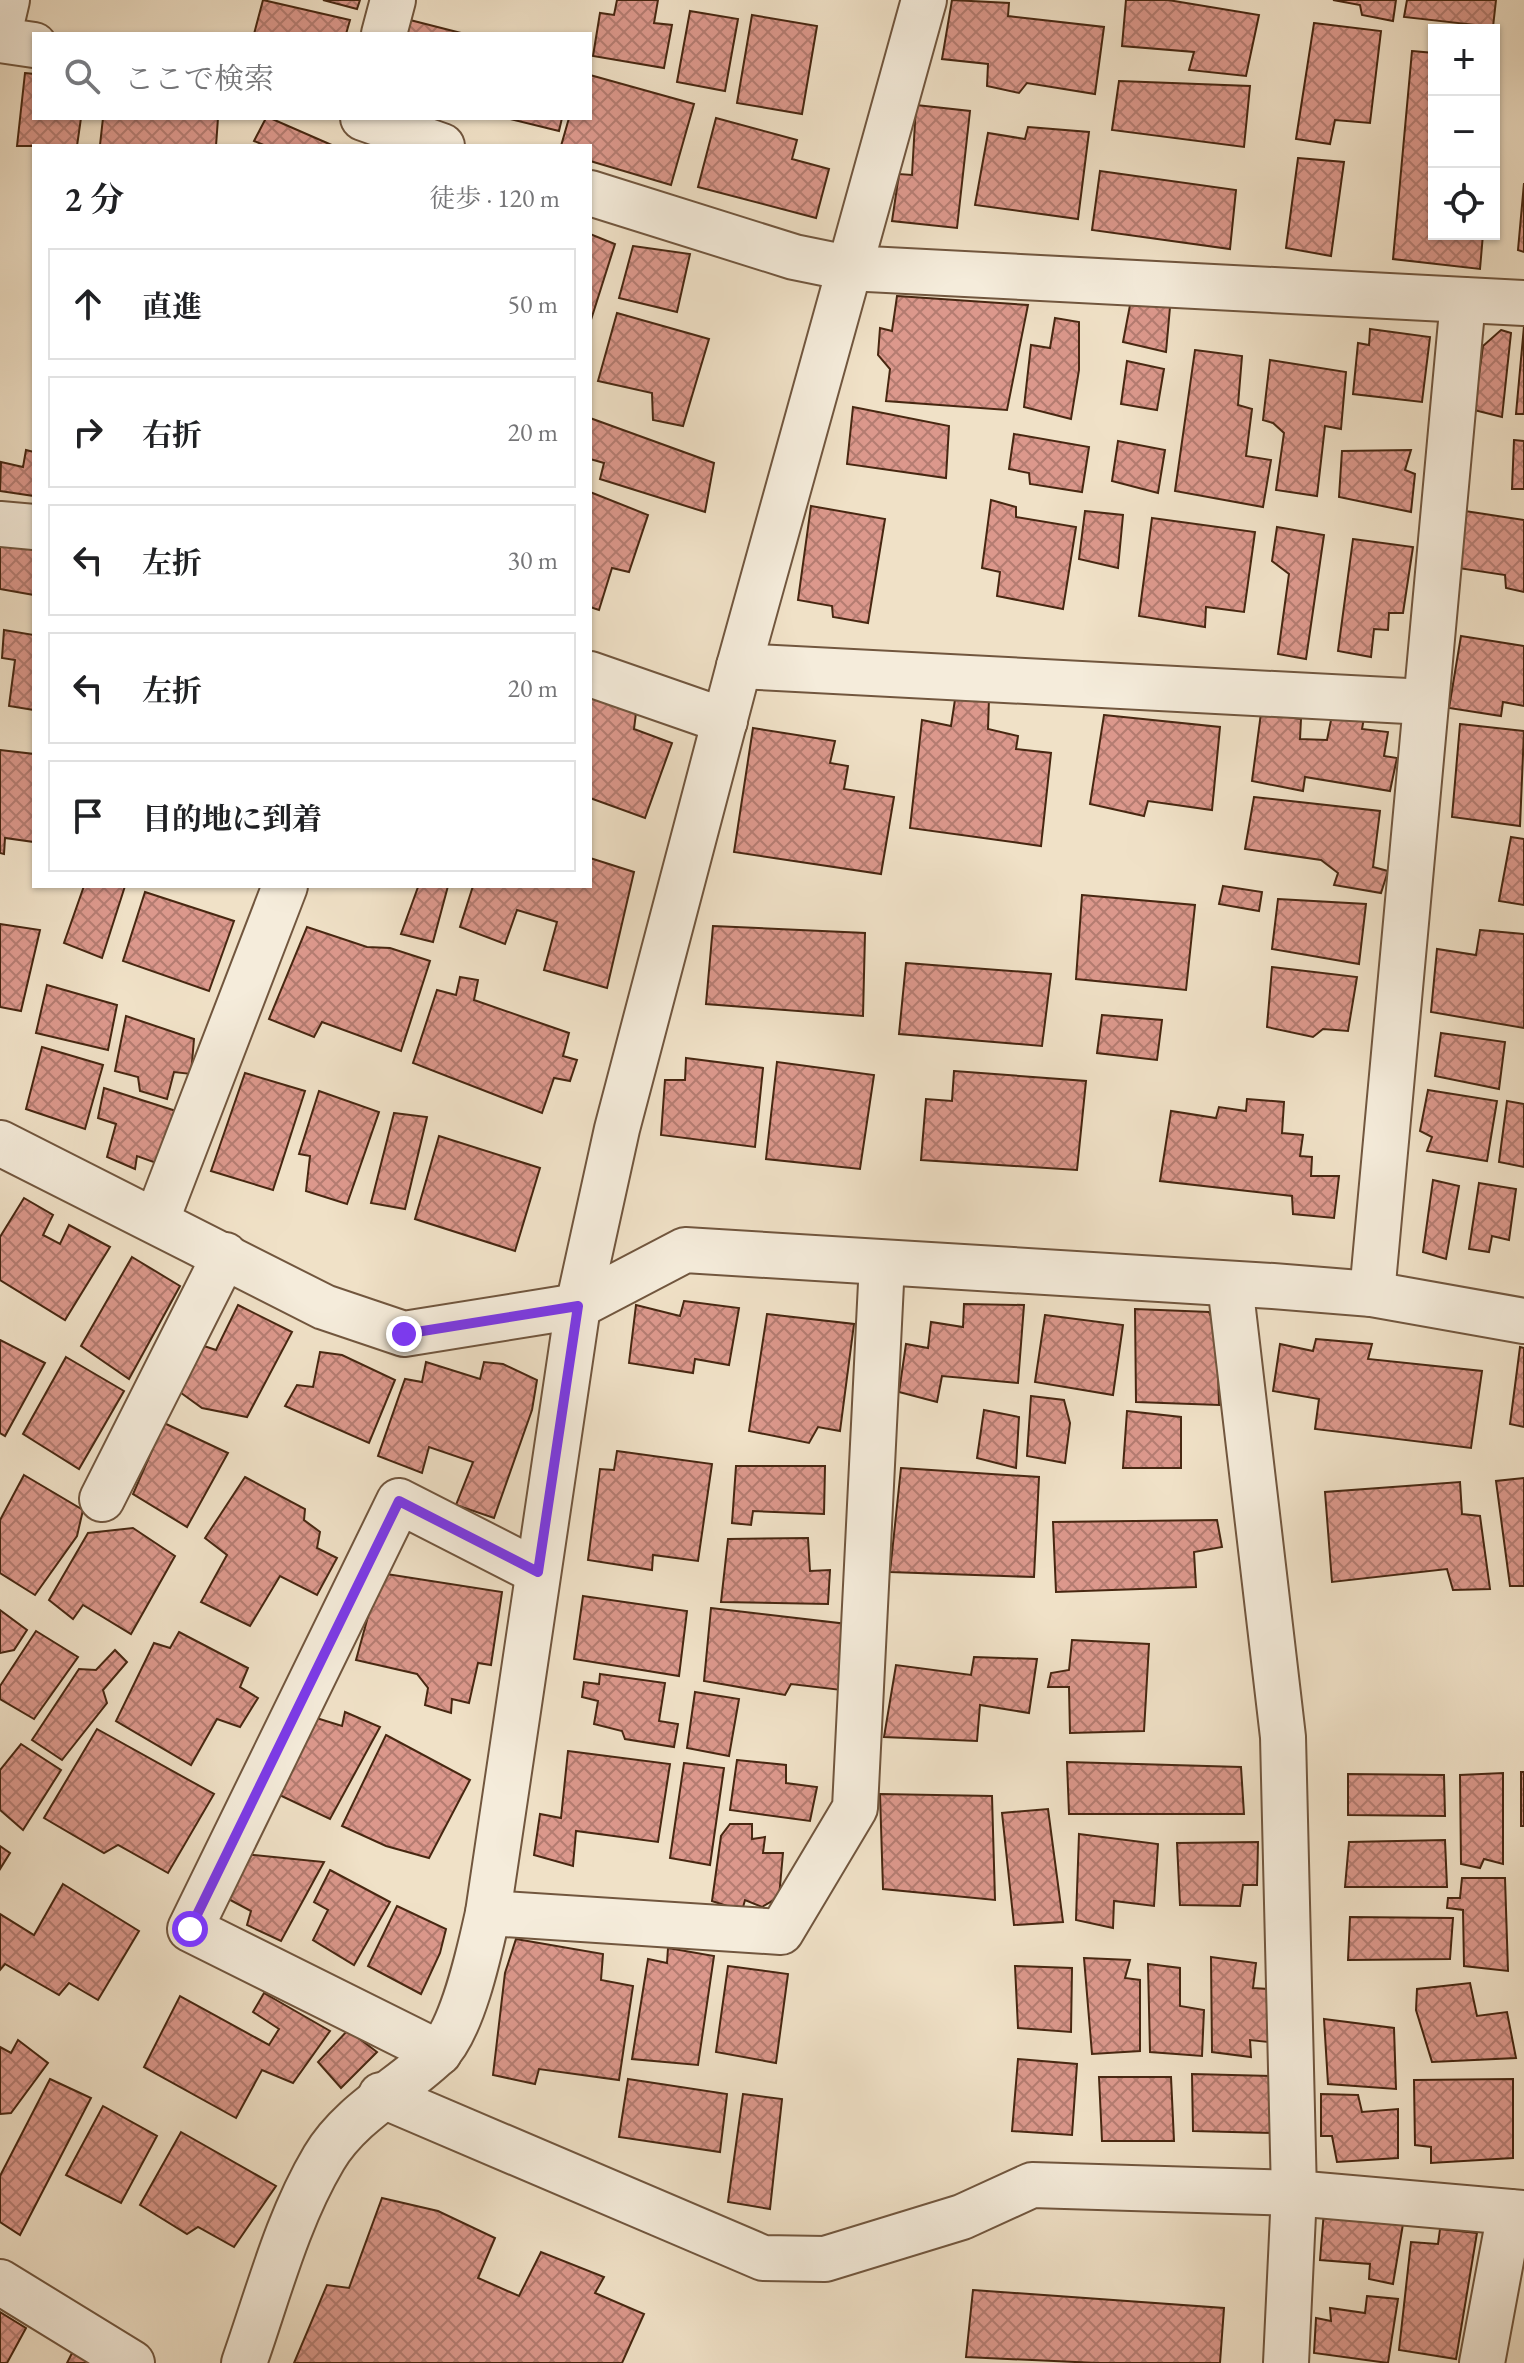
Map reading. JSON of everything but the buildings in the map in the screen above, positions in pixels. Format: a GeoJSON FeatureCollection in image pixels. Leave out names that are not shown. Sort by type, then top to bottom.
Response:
{"type":"FeatureCollection","features":[{"type":"Feature","properties":{"kind":"street"},"geometry":{"type":"LineString","coordinates":[[0,30],[7,0]]}},
{"type":"Feature","properties":{"kind":"street"},"geometry":{"type":"LineString","coordinates":[[385,32],[393,0]]}},
{"type":"Feature","properties":{"kind":"street"},"geometry":{"type":"LineString","coordinates":[[244,2363],[296,2216],[325,2156],[381,2095],[439,2053],[470,1990],[488,1913],[578,1306],[617,1129],[739,666],[924,0]]}},
{"type":"Feature","properties":{"kind":"street"},"geometry":{"type":"LineString","coordinates":[[0,40],[32,45]]}},
{"type":"Feature","properties":{"kind":"street"},"geometry":{"type":"LineString","coordinates":[[369,120],[436,144]]}},
{"type":"Feature","properties":{"kind":"street"},"geometry":{"type":"LineString","coordinates":[[592,194],[794,257],[848,268],[1524,303]]}},
{"type":"Feature","properties":{"kind":"street"},"geometry":{"type":"LineString","coordinates":[[1372,1294],[1463,300]]}},
{"type":"Feature","properties":{"kind":"street"},"geometry":{"type":"LineString","coordinates":[[0,524],[32,527]]}},
{"type":"Feature","properties":{"kind":"street"},"geometry":{"type":"LineString","coordinates":[[739,666],[1426,702]]}},
{"type":"Feature","properties":{"kind":"street"},"geometry":{"type":"LineString","coordinates":[[592,675],[725,721]]}},
{"type":"Feature","properties":{"kind":"street"},"geometry":{"type":"LineString","coordinates":[[157,1219],[284,888]]}},
{"type":"Feature","properties":{"kind":"street"},"geometry":{"type":"LineString","coordinates":[[0,1143],[157,1219],[324,1307],[404,1334],[578,1306],[685,1250],[1372,1294],[1524,1321]]}},
{"type":"Feature","properties":{"kind":"street"},"geometry":{"type":"LineString","coordinates":[[102,1499],[225,1255]]}},
{"type":"Feature","properties":{"kind":"street"},"geometry":{"type":"LineString","coordinates":[[488,1913],[781,1932],[855,1808],[882,1263]]}},
{"type":"Feature","properties":{"kind":"street"},"geometry":{"type":"LineString","coordinates":[[1230,1284],[1283,1737],[1294,2193],[1286,2363]]}},
{"type":"Feature","properties":{"kind":"street"},"geometry":{"type":"LineString","coordinates":[[439,2053],[190,1929],[399,1501],[538,1572]]}},
{"type":"Feature","properties":{"kind":"street"},"geometry":{"type":"LineString","coordinates":[[381,2095],[763,2258],[825,2259],[962,2217],[1032,2185],[1294,2193],[1517,2212],[1482,2363]]}},
{"type":"Feature","properties":{"kind":"street"},"geometry":{"type":"LineString","coordinates":[[0,2282],[132,2363]]}},
{"type":"Feature","properties":{"kind":"route"},"geometry":{"type":"LineString","coordinates":[[190,1929],[399,1501],[538,1572],[578,1306],[404,1334]]}}]}
